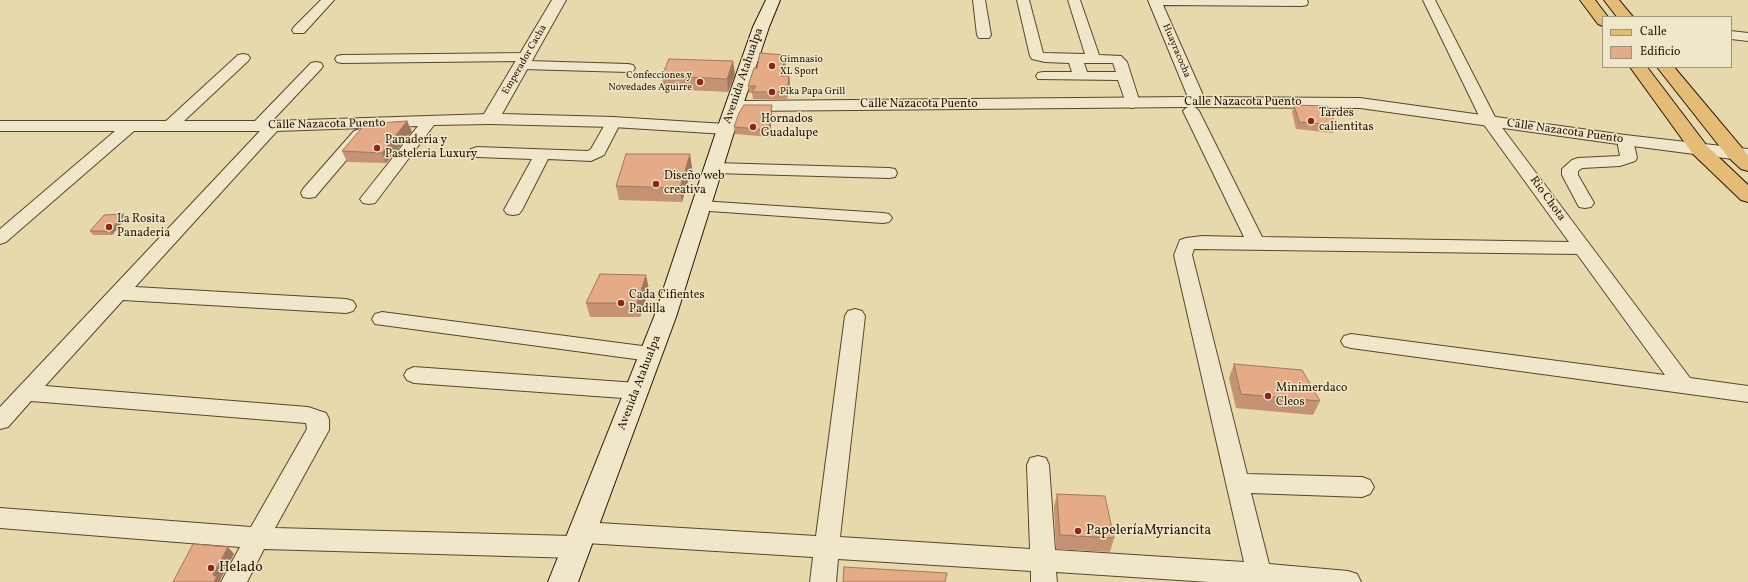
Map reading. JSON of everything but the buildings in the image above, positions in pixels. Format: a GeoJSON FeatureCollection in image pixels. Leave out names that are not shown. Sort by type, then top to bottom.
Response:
{"type":"FeatureCollection","features":[{"type":"Feature","properties":{"kind":"main road"},"geometry":{"type":"LineString","coordinates":[[1587,0],[1602,20]]}},
{"type":"Feature","properties":{"kind":"main road"},"geometry":{"type":"LineString","coordinates":[[1611,0],[1624,16]]}},
{"type":"Feature","properties":{"kind":"main road"},"geometry":{"type":"LineString","coordinates":[[1639,68],[1700,150],[1748,196]]}},
{"type":"Feature","properties":{"kind":"main road"},"geometry":{"type":"LineString","coordinates":[[1666,68],[1744,158]]}},
{"type":"Feature","properties":{"kind":"street"},"geometry":{"type":"LineString","coordinates":[[299,30],[328,0]]}},
{"type":"Feature","properties":{"kind":"street","name":"Emperador Cacha"},"geometry":{"type":"LineString","coordinates":[[490,119],[559,0]]}},
{"type":"Feature","properties":{"kind":"street","name":"Avenida Atahualpa"},"geometry":{"type":"LineString","coordinates":[[563,582],[665,317],[726,128],[773,0]]}},
{"type":"Feature","properties":{"kind":"street"},"geometry":{"type":"LineString","coordinates":[[979,0],[984,35]]}},
{"type":"Feature","properties":{"kind":"street"},"geometry":{"type":"LineString","coordinates":[[1023,0],[1037,56],[1045,58],[1116,59],[1120,62],[1132,103]]}},
{"type":"Feature","properties":{"kind":"street"},"geometry":{"type":"LineString","coordinates":[[1074,0],[1092,58]]}},
{"type":"Feature","properties":{"kind":"street"},"geometry":{"type":"LineString","coordinates":[[1154,0],[1302,2]]}},
{"type":"Feature","properties":{"kind":"street","name":"Huayracocha"},"geometry":{"type":"LineString","coordinates":[[1154,0],[1194,106],[1256,242]]}},
{"type":"Feature","properties":{"kind":"street","name":"Rio Chota"},"geometry":{"type":"LineString","coordinates":[[1429,0],[1490,122],[1684,386]]}},
{"type":"Feature","properties":{"kind":"street"},"geometry":{"type":"LineString","coordinates":[[1732,35],[1748,37]]}},
{"type":"Feature","properties":{"kind":"street"},"geometry":{"type":"LineString","coordinates":[[170,126],[243,58]]}},
{"type":"Feature","properties":{"kind":"street"},"geometry":{"type":"LineString","coordinates":[[1075,58],[1081,76]]}},
{"type":"Feature","properties":{"kind":"street"},"geometry":{"type":"LineString","coordinates":[[342,59],[525,61],[628,68]]}},
{"type":"Feature","properties":{"kind":"street"},"geometry":{"type":"LineString","coordinates":[[0,421],[119,293],[266,126],[316,66]]}},
{"type":"Feature","properties":{"kind":"street"},"geometry":{"type":"LineString","coordinates":[[1043,76],[1124,76]]}},
{"type":"Feature","properties":{"kind":"street","name":"Calle Nazacota Puento"},"geometry":{"type":"LineString","coordinates":[[734,106],[1132,103],[1194,106],[1360,103],[1700,150],[1744,158]]}},
{"type":"Feature","properties":{"kind":"street","name":"Calle Nazacota Puento"},"geometry":{"type":"LineString","coordinates":[[0,126],[266,126],[369,124],[490,119],[613,122],[726,128]]}},
{"type":"Feature","properties":{"kind":"street"},"geometry":{"type":"LineString","coordinates":[[369,199],[429,122]]}},
{"type":"Feature","properties":{"kind":"street"},"geometry":{"type":"LineString","coordinates":[[477,152],[591,156],[598,152],[613,122]]}},
{"type":"Feature","properties":{"kind":"street"},"geometry":{"type":"LineString","coordinates":[[309,193],[369,124]]}},
{"type":"Feature","properties":{"kind":"street"},"geometry":{"type":"LineString","coordinates":[[0,238],[130,126]]}},
{"type":"Feature","properties":{"kind":"street"},"geometry":{"type":"LineString","coordinates":[[1585,203],[1570,175],[1570,169],[1578,163],[1620,161],[1629,158],[1625,140]]}},
{"type":"Feature","properties":{"kind":"street"},"geometry":{"type":"LineString","coordinates":[[513,210],[543,154]]}},
{"type":"Feature","properties":{"kind":"street"},"geometry":{"type":"LineString","coordinates":[[714,168],[889,173]]}},
{"type":"Feature","properties":{"kind":"street"},"geometry":{"type":"LineString","coordinates":[[701,206],[883,218]]}},
{"type":"Feature","properties":{"kind":"street"},"geometry":{"type":"LineString","coordinates":[[1260,578],[1182,255],[1186,244],[1202,242],[1256,242],[1583,248]]}},
{"type":"Feature","properties":{"kind":"street"},"geometry":{"type":"LineString","coordinates":[[119,293],[346,306]]}},
{"type":"Feature","properties":{"kind":"street"},"geometry":{"type":"LineString","coordinates":[[823,582],[855,316]]}},
{"type":"Feature","properties":{"kind":"street"},"geometry":{"type":"LineString","coordinates":[[382,319],[650,354]]}},
{"type":"Feature","properties":{"kind":"street"},"geometry":{"type":"LineString","coordinates":[[1351,341],[1748,394]]}},
{"type":"Feature","properties":{"kind":"street"},"geometry":{"type":"LineString","coordinates":[[414,375],[637,391]]}},
{"type":"Feature","properties":{"kind":"street"},"geometry":{"type":"LineString","coordinates":[[26,393],[308,415],[318,419],[318,430],[234,582]]}},
{"type":"Feature","properties":{"kind":"street"},"geometry":{"type":"LineString","coordinates":[[1038,465],[1044,571]]}},
{"type":"Feature","properties":{"kind":"street"},"geometry":{"type":"LineString","coordinates":[[1238,482],[1362,487]]}},
{"type":"Feature","properties":{"kind":"street"},"geometry":{"type":"LineString","coordinates":[[0,518],[257,538],[579,539],[828,547],[1044,571],[1348,582]]}},
{"type":"Feature","properties":{"kind":"place","name":"Gimnasio XL Sport"},"geometry":{"type":"Point","coordinates":[772,66]}},
{"type":"Feature","properties":{"kind":"place","name":"Confecciones y Novedades Aguirre"},"geometry":{"type":"Point","coordinates":[700,82]}},
{"type":"Feature","properties":{"kind":"place","name":"Pika Papa Grill"},"geometry":{"type":"Point","coordinates":[772,92]}},
{"type":"Feature","properties":{"kind":"place","name":"Tardes calientitas"},"geometry":{"type":"Point","coordinates":[1311,121]}},
{"type":"Feature","properties":{"kind":"place","name":"Hornados Guadalupe"},"geometry":{"type":"Point","coordinates":[753,127]}},
{"type":"Feature","properties":{"kind":"place","name":"Panaderia y Pasteleria Luxury"},"geometry":{"type":"Point","coordinates":[377,148]}},
{"type":"Feature","properties":{"kind":"place","name":"Diseño web creativa"},"geometry":{"type":"Point","coordinates":[656,184]}},
{"type":"Feature","properties":{"kind":"place","name":"La Rosita Panaderia"},"geometry":{"type":"Point","coordinates":[109,227]}},
{"type":"Feature","properties":{"kind":"place","name":"Cada Cifientes Padilla"},"geometry":{"type":"Point","coordinates":[621,303]}},
{"type":"Feature","properties":{"kind":"place","name":"Minimerdaco Cleos"},"geometry":{"type":"Point","coordinates":[1268,396]}},
{"type":"Feature","properties":{"kind":"place","name":"PapeleríaMyriancita"},"geometry":{"type":"Point","coordinates":[1078,531]}},
{"type":"Feature","properties":{"kind":"place","name":"Helado"},"geometry":{"type":"Point","coordinates":[211,568]}}]}
